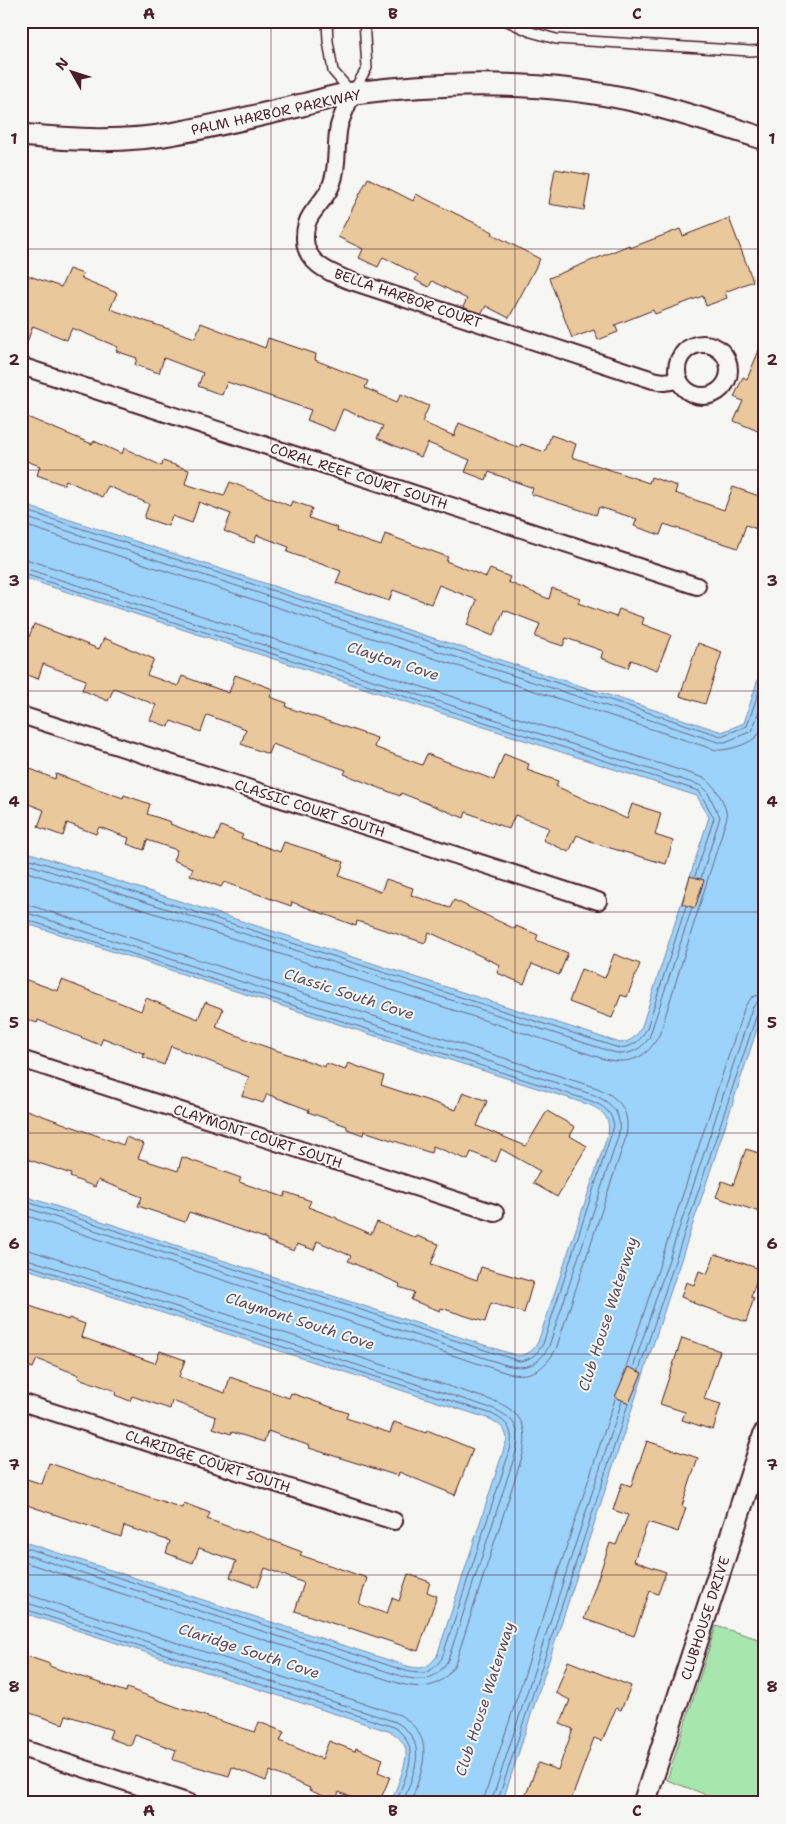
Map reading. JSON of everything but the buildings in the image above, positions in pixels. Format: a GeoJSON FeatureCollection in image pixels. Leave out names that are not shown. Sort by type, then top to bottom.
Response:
{"type":"FeatureCollection","features":[{"type":"Feature","properties":{"kind":"street","name":"PALM HARBOR PARKWAY"},"geometry":{"type":"LineString","coordinates":[[21,135],[90,139],[157,136],[208,127],[352,93],[462,84],[513,84],[596,94],[641,102],[765,139]]}},
{"type":"Feature","properties":{"kind":"street","name":"BELLA HARBOR COURT"},"geometry":{"type":"LineString","coordinates":[[352,93],[339,126],[338,151],[332,184],[306,225],[305,246],[318,265],[348,280],[654,380],[664,382],[678,380]]}},
{"type":"Feature","properties":{"kind":"street","name":"CORAL REEF COURT SOUTH"},"geometry":{"type":"LineString","coordinates":[[21,366],[697,586]]}},
{"type":"Feature","properties":{"kind":"street","name":"CLASSIC COURT SOUTH"},"geometry":{"type":"LineString","coordinates":[[21,715],[598,901]]}},
{"type":"Feature","properties":{"kind":"street","name":"CLAYMONT COURT SOUTH"},"geometry":{"type":"LineString","coordinates":[[21,1059],[495,1212]]}},
{"type":"Feature","properties":{"kind":"street","name":"CLARIDGE COURT SOUTH"},"geometry":{"type":"LineString","coordinates":[[21,1402],[394,1521]]}},
{"type":"Feature","properties":{"kind":"street","name":"CLUBHOUSE DRIVE"},"geometry":{"type":"LineString","coordinates":[[644,1803],[765,1433]]}},
{"type":"Feature","properties":{"kind":"street"},"geometry":{"type":"LineString","coordinates":[[21,1748],[190,1803]]}},
{"type":"Feature","properties":{"kind":"lane"},"geometry":{"type":"LineString","coordinates":[[327,21],[333,71],[352,93],[367,68],[364,21]]}},
{"type":"Feature","properties":{"kind":"lane"},"geometry":{"type":"LineString","coordinates":[[507,21],[531,32],[556,39],[750,51],[765,50]]}},
{"type":"Feature","properties":{"kind":"green space"},"geometry":{"type":"Polygon","coordinates":[[[716,1626],[765,1641],[765,1803],[728,1803],[667,1780],[716,1626]]]}},
{"type":"Feature","properties":{"kind":"water"},"geometry":{"type":"Polygon","coordinates":[[[21,504],[722,732],[744,723],[765,657],[765,1005],[502,1803],[391,1803],[403,1769],[406,1750],[398,1737],[391,1732],[21,1612],[21,1541],[407,1666],[424,1667],[437,1656],[507,1439],[502,1427],[490,1419],[21,1267],[21,1195],[518,1356],[530,1352],[538,1342],[608,1134],[607,1119],[599,1110],[590,1105],[21,922],[21,850],[620,1043],[633,1038],[642,1026],[709,817],[697,796],[21,577],[21,504]]]}},
{"type":"Feature","properties":{"kind":"water label","name":"Clayton Cove"},"geometry":{"type":"Point","coordinates":[393,661]}},
{"type":"Feature","properties":{"kind":"water label","name":"Classic South Cove"},"geometry":{"type":"Point","coordinates":[349,994]}},
{"type":"Feature","properties":{"kind":"water label","name":"Club House Waterway"},"geometry":{"type":"Point","coordinates":[608,1314]}},
{"type":"Feature","properties":{"kind":"water label","name":"Claymont South Cove"},"geometry":{"type":"Point","coordinates":[300,1321]}},
{"type":"Feature","properties":{"kind":"water label","name":"Claridge South Cove"},"geometry":{"type":"Point","coordinates":[249,1651]}},
{"type":"Feature","properties":{"kind":"water label","name":"Club House Waterway"},"geometry":{"type":"Point","coordinates":[485,1699]}}]}
